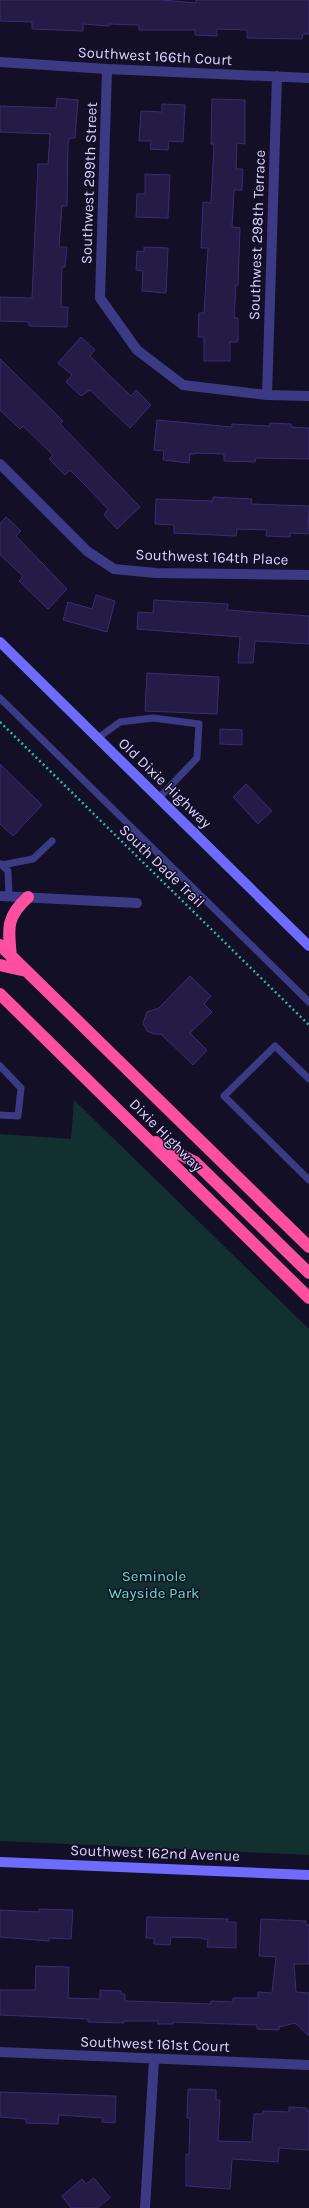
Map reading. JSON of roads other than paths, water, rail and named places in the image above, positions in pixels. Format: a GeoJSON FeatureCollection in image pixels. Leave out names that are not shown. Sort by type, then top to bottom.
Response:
{"type":"FeatureCollection","features":[{"type":"Feature","properties":{"kind":"highway"},"geometry":{"type":"LineString","coordinates":[[11,956],[9,931],[10,919],[17,907],[28,897]]}},
{"type":"Feature","properties":{"kind":"highway"},"geometry":{"type":"LineString","coordinates":[[0,945],[26,971]]}},
{"type":"Feature","properties":{"kind":"highway"},"geometry":{"type":"LineString","coordinates":[[0,965],[26,971]]}},
{"type":"Feature","properties":{"kind":"highway","name":"Dixie Highway"},"geometry":{"type":"LineString","coordinates":[[26,971],[309,1247]]}},
{"type":"Feature","properties":{"kind":"highway","name":"Dixie Highway"},"geometry":{"type":"LineString","coordinates":[[0,994],[309,1298]]}},
{"type":"Feature","properties":{"kind":"highway"},"geometry":{"type":"LineString","coordinates":[[144,1136],[194,1162],[309,1273]]}},
{"type":"Feature","properties":{"kind":"street","name":"Southwest 166th Court"},"geometry":{"type":"LineString","coordinates":[[0,62],[107,69],[309,78]]}},
{"type":"Feature","properties":{"kind":"street","name":"Southwest 299th Street"},"geometry":{"type":"LineString","coordinates":[[107,69],[100,298],[137,350],[183,385],[267,394]]}},
{"type":"Feature","properties":{"kind":"street","name":"Southwest 298th Terrace"},"geometry":{"type":"LineString","coordinates":[[267,394],[277,76]]}},
{"type":"Feature","properties":{"kind":"street"},"geometry":{"type":"LineString","coordinates":[[267,394],[309,396]]}},
{"type":"Feature","properties":{"kind":"street","name":"Southwest 164th Place"},"geometry":{"type":"LineString","coordinates":[[0,464],[87,551],[114,569],[156,573],[309,575]]}},
{"type":"Feature","properties":{"kind":"street","name":"Old Dixie Highway"},"geometry":{"type":"LineString","coordinates":[[0,642],[309,946]]}},
{"type":"Feature","properties":{"kind":"street"},"geometry":{"type":"LineString","coordinates":[[4,896],[137,903]]}},
{"type":"Feature","properties":{"kind":"street","name":"Southwest 162nd Avenue"},"geometry":{"type":"LineString","coordinates":[[0,1862],[309,1875]]}},
{"type":"Feature","properties":{"kind":"street","name":"Southwest 161st Court"},"geometry":{"type":"LineString","coordinates":[[0,2052],[154,2060],[309,2065]]}},
{"type":"Feature","properties":{"kind":"street"},"geometry":{"type":"LineString","coordinates":[[145,2208],[154,2060]]}},
{"type":"Feature","properties":{"kind":"lane"},"geometry":{"type":"LineString","coordinates":[[0,698],[309,1002]]}},
{"type":"Feature","properties":{"kind":"lane"},"geometry":{"type":"LineString","coordinates":[[98,738],[120,722],[146,719],[199,724],[197,758],[159,798]]}},
{"type":"Feature","properties":{"kind":"lane"},"geometry":{"type":"LineString","coordinates":[[1,864],[33,859],[52,841]]}},
{"type":"Feature","properties":{"kind":"lane"},"geometry":{"type":"LineString","coordinates":[[1,864],[8,871],[4,896]]}},
{"type":"Feature","properties":{"kind":"lane"},"geometry":{"type":"LineString","coordinates":[[309,1079],[275,1046],[224,1096],[309,1180]]}},
{"type":"Feature","properties":{"kind":"lane"},"geometry":{"type":"LineString","coordinates":[[0,1066],[21,1088],[18,1116],[0,1115]]}},
{"type":"Feature","properties":{"kind":"park label","name":"Seminole Wayside Park"},"geometry":{"type":"Point","coordinates":[154,1584]}}]}
